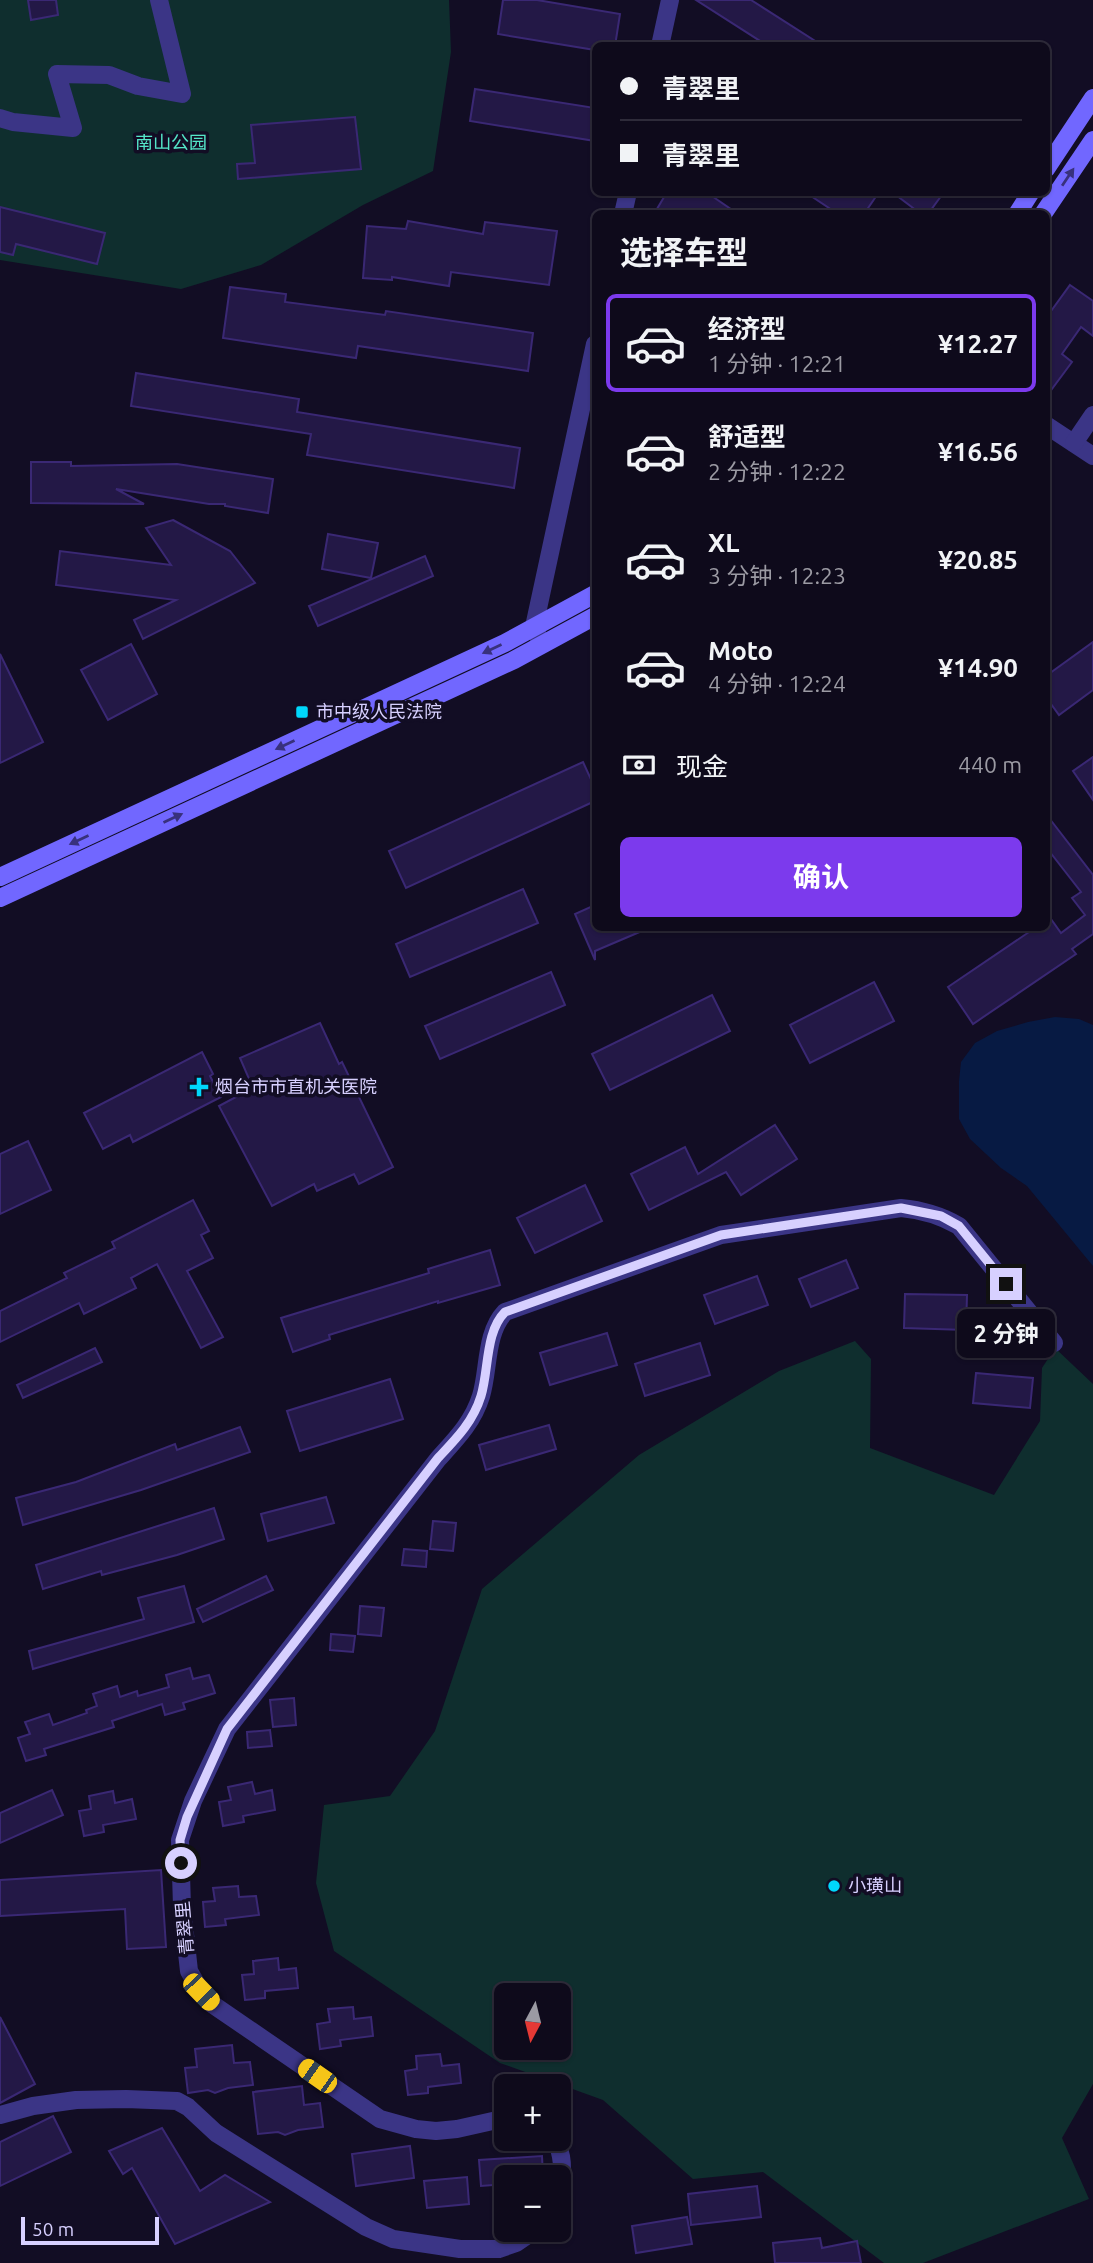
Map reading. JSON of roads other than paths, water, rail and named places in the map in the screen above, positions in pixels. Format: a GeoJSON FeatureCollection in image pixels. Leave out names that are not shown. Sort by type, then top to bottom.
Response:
{"type":"FeatureCollection","features":[{"type":"Feature","properties":{"kind":"main road"},"geometry":{"type":"LineString","coordinates":[[1050,163],[1093,98]]}},
{"type":"Feature","properties":{"kind":"main road"},"geometry":{"type":"LineString","coordinates":[[1046,210],[1093,140]]}},
{"type":"Feature","properties":{"kind":"main road"},"geometry":{"type":"LineString","coordinates":[[0,877],[505,643],[592,596]]}},
{"type":"Feature","properties":{"kind":"main road"},"geometry":{"type":"LineString","coordinates":[[0,898],[489,671],[592,618]]}},
{"type":"Feature","properties":{"kind":"street"},"geometry":{"type":"LineString","coordinates":[[0,118],[13,122],[73,128],[57,74],[109,75],[138,86],[182,94],[159,0]]}},
{"type":"Feature","properties":{"kind":"street"},"geometry":{"type":"LineString","coordinates":[[661,42],[670,0]]}},
{"type":"Feature","properties":{"kind":"street"},"geometry":{"type":"LineString","coordinates":[[541,645],[534,627],[592,358]]}},
{"type":"Feature","properties":{"kind":"street"},"geometry":{"type":"LineString","coordinates":[[1074,443],[1093,415]]}},
{"type":"Feature","properties":{"kind":"street"},"geometry":{"type":"LineString","coordinates":[[1050,428],[1093,456]]}},
{"type":"Feature","properties":{"kind":"street","name":"青翠里"},"geometry":{"type":"LineString","coordinates":[[494,2121],[436,2131],[416,2129],[380,2119],[212,2004],[201,1992],[189,1970],[182,1907],[180,1840],[193,1801],[227,1729],[438,1458],[463,1432],[475,1413],[482,1394],[498,1319],[505,1312],[721,1235],[901,1208],[941,1216],[959,1226],[1054,1343]]}},
{"type":"Feature","properties":{"kind":"street"},"geometry":{"type":"LineString","coordinates":[[0,2115],[33,2106],[76,2100],[177,2101],[188,2107],[216,2133],[366,2227],[393,2239],[429,2246],[499,2249],[517,2242]]}},
{"type":"Feature","properties":{"kind":"water"},"geometry":{"type":"Polygon","coordinates":[[[1055,1017],[1079,1019],[1093,1025],[1093,1266],[1027,1186],[1001,1168],[970,1139],[959,1119],[961,1062],[975,1043],[997,1031],[1055,1017]]]}},
{"type":"Feature","properties":{"kind":"place","name":"市中级人民法院"},"geometry":{"type":"Point","coordinates":[302,712]}},
{"type":"Feature","properties":{"kind":"place","name":"烟台市市直机关医院"},"geometry":{"type":"Point","coordinates":[199,1087]}},
{"type":"Feature","properties":{"kind":"place","name":"小璜山"},"geometry":{"type":"Point","coordinates":[834,1886]}},
{"type":"Feature","properties":{"kind":"park label","name":"南山公园"},"geometry":{"type":"Point","coordinates":[171,143]}}]}
